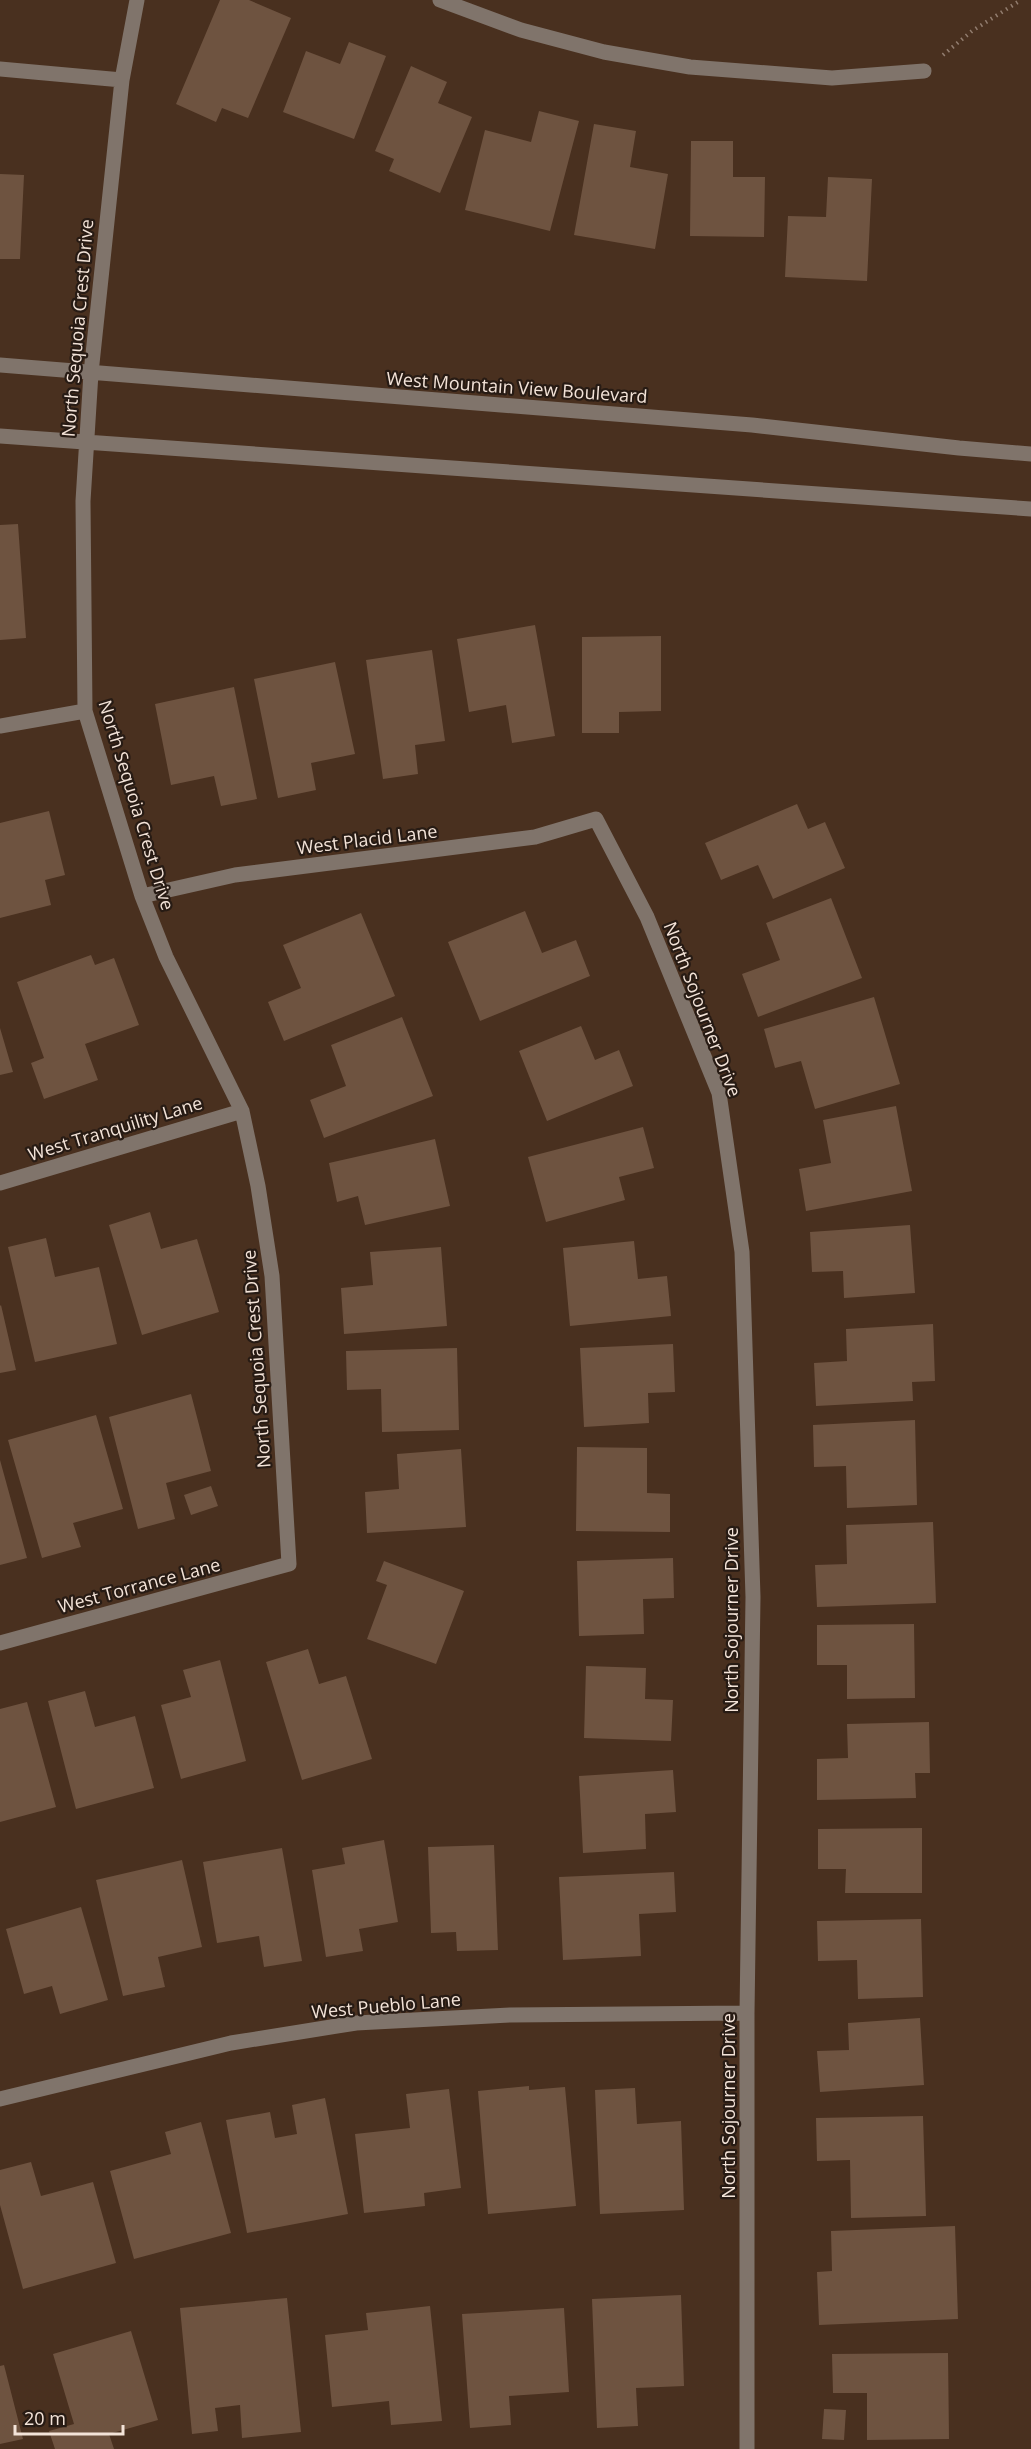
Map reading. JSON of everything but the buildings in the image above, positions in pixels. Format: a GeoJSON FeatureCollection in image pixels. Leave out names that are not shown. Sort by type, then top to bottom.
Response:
{"type":"FeatureCollection","features":[{"type":"Feature","properties":{"kind":"street","name":"North Sequoia Crest Drive"},"geometry":{"type":"LineString","coordinates":[[137,0],[122,80],[86,441],[83,501],[85,711],[142,896],[166,957],[242,1111],[258,1186],[272,1276],[289,1564]]}},
{"type":"Feature","properties":{"kind":"street"},"geometry":{"type":"LineString","coordinates":[[440,0],[522,30],[604,52],[690,67],[832,78],[924,71]]}},
{"type":"Feature","properties":{"kind":"street"},"geometry":{"type":"LineString","coordinates":[[0,69],[122,80]]}},
{"type":"Feature","properties":{"kind":"street","name":"West Mountain View Boulevard"},"geometry":{"type":"LineString","coordinates":[[0,365],[753,425],[1031,454]]}},
{"type":"Feature","properties":{"kind":"street"},"geometry":{"type":"LineString","coordinates":[[0,436],[1031,509]]}},
{"type":"Feature","properties":{"kind":"street"},"geometry":{"type":"LineString","coordinates":[[0,726],[85,711]]}},
{"type":"Feature","properties":{"kind":"street","name":"West Placid Lane"},"geometry":{"type":"LineString","coordinates":[[142,896],[236,876],[535,837],[596,819]]}},
{"type":"Feature","properties":{"kind":"street","name":"North Sojourner Drive"},"geometry":{"type":"LineString","coordinates":[[596,819],[647,917],[719,1093],[742,1252],[753,1597],[747,2013],[747,2449]]}},
{"type":"Feature","properties":{"kind":"street","name":"West Tranquility Lane"},"geometry":{"type":"LineString","coordinates":[[0,1183],[242,1111]]}},
{"type":"Feature","properties":{"kind":"street","name":"West Torrance Lane"},"geometry":{"type":"LineString","coordinates":[[0,1643],[289,1564]]}},
{"type":"Feature","properties":{"kind":"street","name":"West Pueblo Lane"},"geometry":{"type":"LineString","coordinates":[[0,2098],[231,2043],[356,2023],[510,2015],[747,2013]]}},
{"type":"Feature","properties":{"kind":"path"},"geometry":{"type":"LineString","coordinates":[[924,71],[972,31],[1021,0]]}}]}
